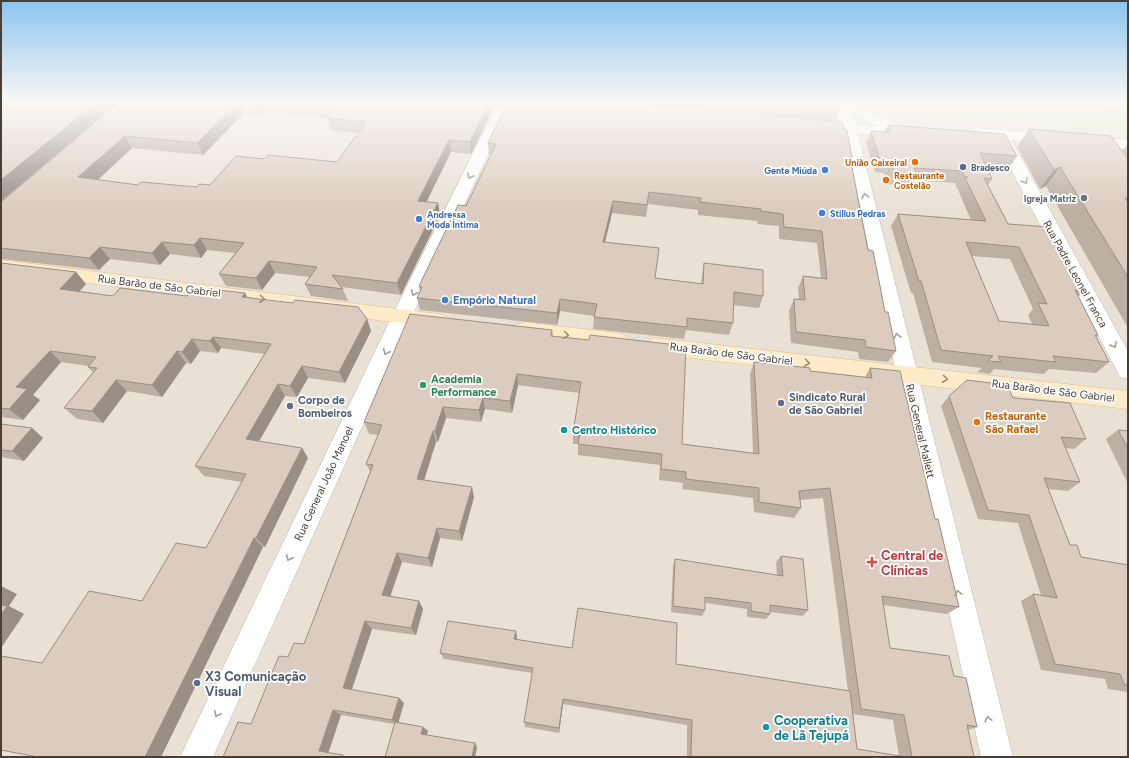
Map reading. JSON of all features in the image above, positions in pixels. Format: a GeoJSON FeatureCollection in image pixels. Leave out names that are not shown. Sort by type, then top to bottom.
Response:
{"type":"FeatureCollection","features":[{"type":"Feature","properties":{"kind":"main road","name":"Rua Barão de São Gabriel"},"geometry":{"type":"LineString","coordinates":[[1,266],[458,323]]}},
{"type":"Feature","properties":{"kind":"main road","name":"Rua Barão de São Gabriel"},"geometry":{"type":"LineString","coordinates":[[505,328],[1128,400]]}},
{"type":"Feature","properties":{"kind":"street","name":"Rua General João Manoel"},"geometry":{"type":"LineString","coordinates":[[196,757],[402,316],[488,138]]}},
{"type":"Feature","properties":{"kind":"street","name":"Rua General Mallett"},"geometry":{"type":"LineString","coordinates":[[851,138],[997,757]]}},
{"type":"Feature","properties":{"kind":"street","name":"Rua Padre Leonel Franca"},"geometry":{"type":"LineString","coordinates":[[1003,138],[1128,371]]}},
{"type":"Feature","properties":{"kind":"street"},"geometry":{"type":"LineString","coordinates":[[1054,138],[1128,145]]}},
{"type":"Feature","properties":{"kind":"street"},"geometry":{"type":"LineString","coordinates":[[1098,142],[1110,160]]}},
{"type":"Feature","properties":{"kind":"shaded area","name":"Centro Histórico"},"geometry":{"type":"Polygon","coordinates":[[[1,138],[1128,138],[1128,757],[1,757],[1,138]]]}},
{"type":"Feature","properties":{"kind":"building"},"geometry":{"type":"Polygon","coordinates":[[[1,138],[52,138],[1,180],[1,138]]]}},
{"type":"Feature","properties":{"kind":"building"},"geometry":{"type":"Polygon","coordinates":[[[76,138],[122,138],[78,177],[138,185],[141,182],[197,187],[199,184],[210,185],[236,156],[264,159],[268,155],[337,162],[354,138],[472,138],[470,142],[449,140],[418,201],[438,203],[397,283],[332,275],[343,289],[305,284],[317,267],[269,261],[256,278],[219,274],[244,243],[200,238],[194,245],[162,242],[152,253],[100,247],[89,258],[1,248],[1,202],[76,138]]]}},
{"type":"Feature","properties":{"kind":"building"},"geometry":{"type":"Polygon","coordinates":[[[149,138],[202,138],[197,143],[149,138]]]}},
{"type":"Feature","properties":{"kind":"building"},"geometry":{"type":"Polygon","coordinates":[[[490,138],[848,138],[852,158],[850,157],[868,250],[873,251],[885,312],[888,312],[896,351],[866,347],[865,340],[796,332],[794,299],[805,300],[803,276],[827,279],[822,231],[784,227],[783,214],[761,211],[761,209],[700,202],[701,198],[649,192],[647,205],[613,201],[603,242],[659,248],[655,278],[703,284],[704,263],[763,270],[763,296],[734,292],[733,323],[687,318],[687,327],[594,317],[597,304],[560,299],[557,313],[417,298],[422,287],[419,286],[458,205],[466,206],[496,144],[488,143],[490,138]]]}},
{"type":"Feature","properties":{"kind":"building"},"geometry":{"type":"Polygon","coordinates":[[[873,138],[1007,138],[1017,156],[980,153],[992,179],[984,178],[1008,224],[1049,227],[1084,291],[1075,290],[1098,335],[1095,335],[1109,362],[1053,356],[1056,362],[998,356],[1001,362],[988,361],[993,356],[941,350],[921,281],[919,281],[898,214],[986,221],[965,178],[968,177],[965,177],[962,171],[914,168],[917,174],[894,172],[890,161],[880,160],[873,138]],[[966,242],[999,321],[1049,326],[1038,303],[1047,304],[1019,247],[966,242]]]}},
{"type":"Feature","properties":{"kind":"building"},"geometry":{"type":"Polygon","coordinates":[[[1035,138],[1113,138],[1128,159],[1128,198],[1125,198],[1128,202],[1128,277],[1060,167],[1054,170],[1035,138]]]}},
{"type":"Feature","properties":{"kind":"building"},"geometry":{"type":"Polygon","coordinates":[[[1,263],[76,272],[60,289],[113,296],[120,288],[187,296],[191,291],[204,293],[208,289],[245,293],[242,297],[293,303],[295,300],[358,307],[367,319],[339,372],[302,366],[290,386],[278,384],[246,439],[302,448],[256,538],[254,538],[145,757],[38,757],[1,750],[1,656],[42,663],[89,591],[142,601],[176,543],[206,548],[246,474],[195,466],[271,344],[213,337],[210,341],[192,339],[182,352],[177,351],[152,385],[116,380],[92,411],[64,408],[97,368],[88,367],[96,357],[50,351],[16,387],[27,389],[9,409],[1,408],[1,263]]]}},
{"type":"Feature","properties":{"kind":"building"},"geometry":{"type":"Polygon","coordinates":[[[410,314],[552,330],[551,336],[589,340],[590,335],[686,346],[682,444],[759,454],[754,362],[810,368],[810,371],[872,378],[870,368],[900,371],[935,519],[938,519],[959,607],[882,596],[890,648],[949,656],[954,676],[966,678],[977,727],[967,725],[974,757],[912,757],[904,715],[861,709],[830,488],[799,491],[801,508],[759,502],[759,488],[686,479],[686,472],[661,469],[662,454],[578,444],[580,434],[573,433],[581,382],[517,374],[510,401],[483,398],[479,410],[443,407],[435,431],[433,431],[417,479],[472,487],[459,531],[437,528],[428,558],[397,553],[382,595],[419,601],[411,628],[365,621],[343,688],[399,698],[392,720],[333,710],[319,751],[343,755],[343,757],[223,757],[238,722],[251,724],[279,656],[288,657],[294,643],[304,644],[373,465],[366,464],[382,425],[364,422],[410,314]]]}},
{"type":"Feature","properties":{"kind":"building"},"geometry":{"type":"Polygon","coordinates":[[[967,380],[1007,385],[1013,398],[1070,403],[1086,439],[1061,437],[1080,482],[1044,478],[1070,545],[1077,545],[1081,557],[1128,565],[1128,685],[1124,684],[1120,674],[1055,664],[1033,594],[1057,598],[1029,515],[988,510],[949,396],[967,380]]]}},
{"type":"Feature","properties":{"kind":"building"},"geometry":{"type":"Polygon","coordinates":[[[1,424],[32,428],[12,451],[1,450],[1,424]]]}},
{"type":"Feature","properties":{"kind":"building"},"geometry":{"type":"Polygon","coordinates":[[[1118,430],[1128,431],[1128,448],[1118,430]]]}},
{"type":"Feature","properties":{"kind":"building"},"geometry":{"type":"Polygon","coordinates":[[[781,556],[803,559],[808,610],[770,605],[770,614],[751,611],[751,603],[705,597],[705,610],[673,606],[675,559],[783,576],[781,556]]]}},
{"type":"Feature","properties":{"kind":"building"},"geometry":{"type":"Polygon","coordinates":[[[1,605],[7,606],[1,615],[1,605]]]}},
{"type":"Feature","properties":{"kind":"building"},"geometry":{"type":"Polygon","coordinates":[[[578,608],[677,623],[676,664],[850,691],[857,749],[906,757],[691,757],[692,720],[563,699],[559,728],[524,722],[533,668],[440,653],[448,621],[516,631],[514,639],[572,648],[578,608]]]}},
{"type":"Feature","properties":{"kind":"building"},"geometry":{"type":"Polygon","coordinates":[[[395,722],[423,727],[421,734],[475,743],[472,757],[385,757],[395,722]]]}},
{"type":"Feature","properties":{"kind":"place","name":"União Caixeiral"},"geometry":{"type":"Point","coordinates":[915,162]}},
{"type":"Feature","properties":{"kind":"place","name":"Bradesco"},"geometry":{"type":"Point","coordinates":[963,167]}},
{"type":"Feature","properties":{"kind":"place","name":"Gente Miúda"},"geometry":{"type":"Point","coordinates":[825,170]}},
{"type":"Feature","properties":{"kind":"place","name":"Restaurante Costelão"},"geometry":{"type":"Point","coordinates":[886,180]}},
{"type":"Feature","properties":{"kind":"place","name":"Igreja Matriz"},"geometry":{"type":"Point","coordinates":[1084,198]}},
{"type":"Feature","properties":{"kind":"place","name":"Stillus Pedras"},"geometry":{"type":"Point","coordinates":[822,213]}},
{"type":"Feature","properties":{"kind":"place","name":"Andressa Moda Íntima"},"geometry":{"type":"Point","coordinates":[419,219]}},
{"type":"Feature","properties":{"kind":"place","name":"Empório Natural"},"geometry":{"type":"Point","coordinates":[445,300]}},
{"type":"Feature","properties":{"kind":"place","name":"Academia Performance"},"geometry":{"type":"Point","coordinates":[423,385]}},
{"type":"Feature","properties":{"kind":"place","name":"Sindicato Rural de São Gabriel"},"geometry":{"type":"Point","coordinates":[781,403]}},
{"type":"Feature","properties":{"kind":"place","name":"Corpo de Bombeiros"},"geometry":{"type":"Point","coordinates":[290,406]}},
{"type":"Feature","properties":{"kind":"place","name":"Restaurante São Rafael"},"geometry":{"type":"Point","coordinates":[977,422]}},
{"type":"Feature","properties":{"kind":"place","name":"Centro Histórico"},"geometry":{"type":"Point","coordinates":[564,430]}},
{"type":"Feature","properties":{"kind":"place","name":"Central de Clínicas"},"geometry":{"type":"Point","coordinates":[872,562]}},
{"type":"Feature","properties":{"kind":"place","name":"X3 Comunicação Visual"},"geometry":{"type":"Point","coordinates":[197,683]}},
{"type":"Feature","properties":{"kind":"place","name":"Cooperativa de Lã Tejupá"},"geometry":{"type":"Point","coordinates":[766,727]}}]}
